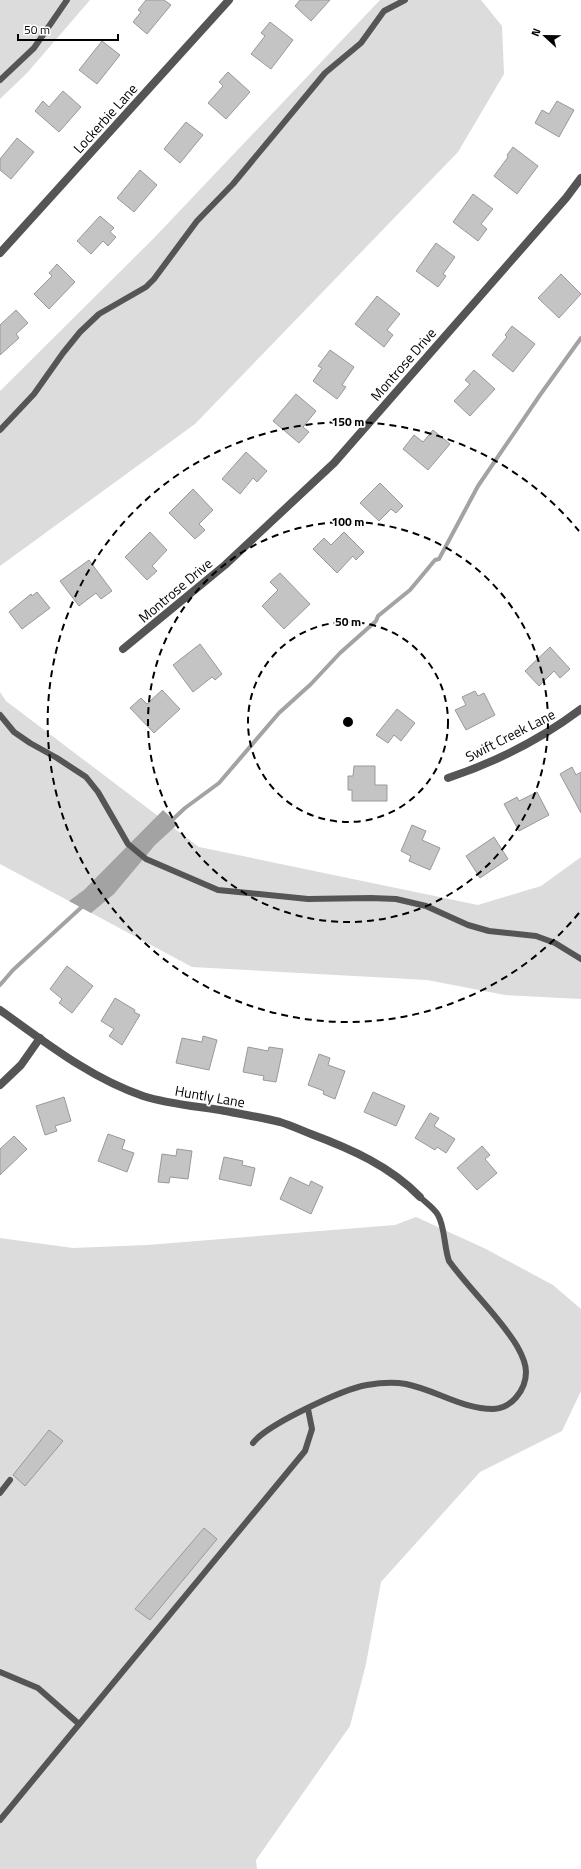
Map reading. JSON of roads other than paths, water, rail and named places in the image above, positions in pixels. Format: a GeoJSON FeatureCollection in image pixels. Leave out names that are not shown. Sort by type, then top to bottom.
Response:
{"type":"FeatureCollection","features":[{"type":"Feature","properties":{"kind":"street","name":"Lockerbie Lane"},"geometry":{"type":"LineString","coordinates":[[0,253],[229,0]]}},
{"type":"Feature","properties":{"kind":"street","name":"Montrose Drive"},"geometry":{"type":"LineString","coordinates":[[123,649],[225,565],[334,463],[561,204],[581,178]]}},
{"type":"Feature","properties":{"kind":"street","name":"Swift Creek Lane"},"geometry":{"type":"LineString","coordinates":[[448,778],[484,766],[559,725],[581,709]]}},
{"type":"Feature","properties":{"kind":"street","name":"Huntly Lane"},"geometry":{"type":"LineString","coordinates":[[0,1010],[72,1060],[106,1081],[143,1096],[181,1105],[219,1110],[280,1122],[338,1144],[387,1169],[407,1184],[420,1197]]}},
{"type":"Feature","properties":{"kind":"street"},"geometry":{"type":"LineString","coordinates":[[0,1085],[21,1065],[40,1038]]}},
{"type":"Feature","properties":{"kind":"lane"},"geometry":{"type":"LineString","coordinates":[[0,80],[34,48],[68,0]]}},
{"type":"Feature","properties":{"kind":"lane"},"geometry":{"type":"LineString","coordinates":[[0,430],[34,394],[80,332],[99,314],[150,283],[163,268],[193,226],[233,184],[325,73],[361,43],[384,11],[405,0]]}},
{"type":"Feature","properties":{"kind":"lane"},"geometry":{"type":"LineString","coordinates":[[0,714],[14,732],[30,743],[58,758],[86,777],[98,792],[128,844],[146,859],[218,890],[308,899],[396,899],[426,906],[468,925],[489,931],[536,936],[555,943],[581,959]]}},
{"type":"Feature","properties":{"kind":"lane"},"geometry":{"type":"LineString","coordinates":[[253,1443],[269,1428],[351,1389],[367,1385],[389,1383],[406,1384],[473,1407],[494,1409],[505,1406],[514,1400],[525,1379],[526,1371],[517,1347],[449,1261],[445,1250],[442,1225],[438,1214],[420,1197]]}},
{"type":"Feature","properties":{"kind":"lane"},"geometry":{"type":"LineString","coordinates":[[0,1820],[306,1450],[312,1428],[308,1409]]}},
{"type":"Feature","properties":{"kind":"lane"},"geometry":{"type":"LineString","coordinates":[[0,1493],[10,1480]]}},
{"type":"Feature","properties":{"kind":"lane"},"geometry":{"type":"LineString","coordinates":[[0,1672],[38,1688],[79,1724]]}},
{"type":"Feature","properties":{"kind":"waterway"},"geometry":{"type":"LineString","coordinates":[[170,822],[185,808],[219,783],[279,713],[311,684],[340,653],[376,621],[378,616],[410,590],[435,560],[439,559],[478,486],[581,338]]}},
{"type":"Feature","properties":{"kind":"waterway"},"geometry":{"type":"LineString","coordinates":[[0,985],[13,970],[85,904]]}}]}
